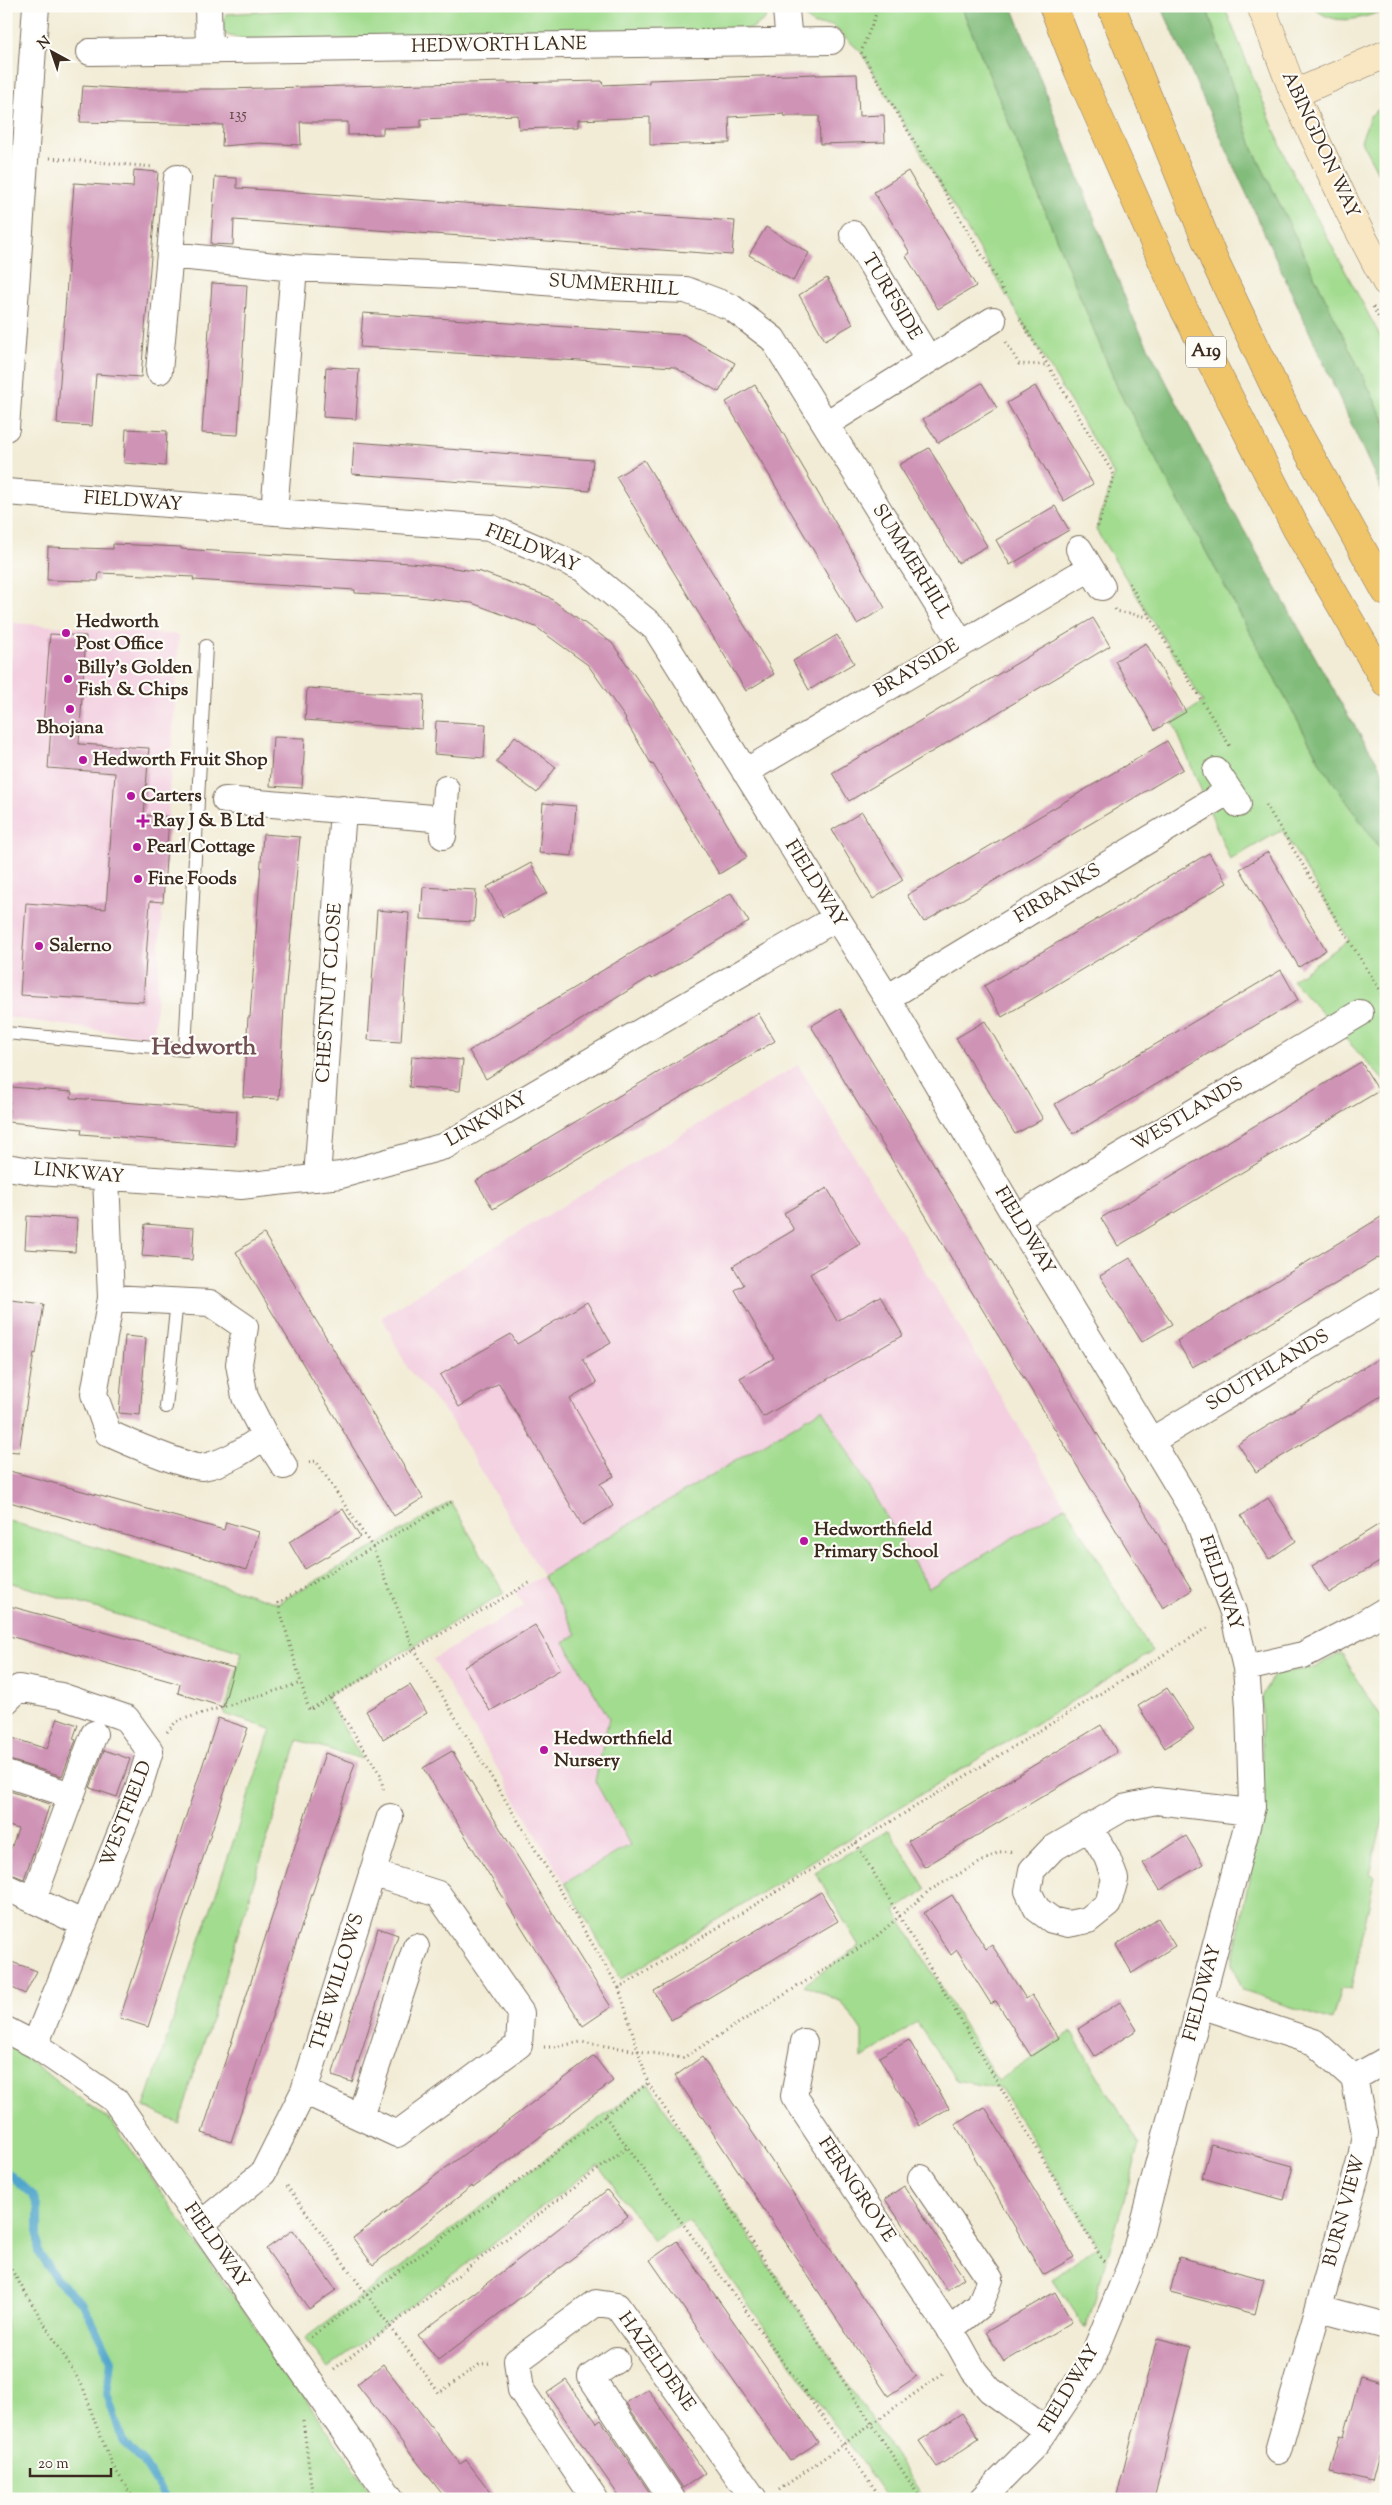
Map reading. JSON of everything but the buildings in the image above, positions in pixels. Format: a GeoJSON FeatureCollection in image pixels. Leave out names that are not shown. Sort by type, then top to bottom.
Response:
{"type":"FeatureCollection","features":[{"type":"Feature","properties":{"kind":"highway","name":"A19"},"geometry":{"type":"LineString","coordinates":[[1053,6],[1078,70],[1180,301],[1296,528],[1386,684]]}},
{"type":"Feature","properties":{"kind":"highway","name":"A19"},"geometry":{"type":"LineString","coordinates":[[1111,6],[1214,260],[1289,417],[1386,592]]}},
{"type":"Feature","properties":{"kind":"street"},"geometry":{"type":"LineString","coordinates":[[6,428],[12,276],[26,156],[36,6]]}},
{"type":"Feature","properties":{"kind":"street"},"geometry":{"type":"LineString","coordinates":[[208,6],[209,50]]}},
{"type":"Feature","properties":{"kind":"street","name":"ABINGDON WAY"},"geometry":{"type":"LineString","coordinates":[[1260,6],[1294,94],[1350,213],[1386,282]]}},
{"type":"Feature","properties":{"kind":"street"},"geometry":{"type":"LineString","coordinates":[[786,10],[789,42]]}},
{"type":"Feature","properties":{"kind":"street","name":"HEDWORTH LANE"},"geometry":{"type":"LineString","coordinates":[[90,52],[831,41]]}},
{"type":"Feature","properties":{"kind":"street"},"geometry":{"type":"LineString","coordinates":[[1294,94],[1386,54]]}},
{"type":"Feature","properties":{"kind":"street"},"geometry":{"type":"LineString","coordinates":[[160,371],[177,178]]}},
{"type":"Feature","properties":{"kind":"street","name":"TURFSIDE"},"geometry":{"type":"LineString","coordinates":[[853,234],[929,360]]}},
{"type":"Feature","properties":{"kind":"street","name":"SUMMERHILL"},"geometry":{"type":"LineString","coordinates":[[170,255],[294,268],[474,276],[603,287],[686,290],[731,307],[773,339],[961,643]]}},
{"type":"Feature","properties":{"kind":"street"},"geometry":{"type":"LineString","coordinates":[[274,512],[294,268]]}},
{"type":"Feature","properties":{"kind":"street","name":"TURFSIDE"},"geometry":{"type":"LineString","coordinates":[[826,424],[1001,316]]}},
{"type":"Feature","properties":{"kind":"street","name":"FIELDWAY"},"geometry":{"type":"LineString","coordinates":[[6,492],[491,528],[582,568],[656,628],[887,998],[1016,1218],[1197,1517],[1233,1612],[1246,1668],[1250,1707],[1250,1812],[1134,2257],[1090,2364],[1037,2443],[982,2499]]}},
{"type":"Feature","properties":{"kind":"street","name":"BRAYSIDE"},"geometry":{"type":"LineString","coordinates":[[745,772],[961,643],[1093,560]]}},
{"type":"Feature","properties":{"kind":"street","name":"FIRBANKS"},"geometry":{"type":"LineString","coordinates":[[887,998],[1236,783]]}},
{"type":"Feature","properties":{"kind":"street"},"geometry":{"type":"LineString","coordinates":[[225,800],[343,809],[444,828],[446,789]]}},
{"type":"Feature","properties":{"kind":"street","name":"CHESTNUT CLOSE"},"geometry":{"type":"LineString","coordinates":[[317,1178],[343,809]]}},
{"type":"Feature","properties":{"kind":"street","name":"LINKWAY"},"geometry":{"type":"LineString","coordinates":[[6,1167],[106,1177],[241,1186],[341,1175],[445,1146],[836,918]]}},
{"type":"Feature","properties":{"kind":"street","name":"WESTLANDS"},"geometry":{"type":"LineString","coordinates":[[1016,1218],[1359,1012]]}},
{"type":"Feature","properties":{"kind":"street"},"geometry":{"type":"LineString","coordinates":[[106,1177],[111,1298],[94,1394],[108,1433],[151,1452],[201,1468],[237,1455],[265,1436]]}},
{"type":"Feature","properties":{"kind":"street"},"geometry":{"type":"LineString","coordinates":[[111,1298],[210,1303],[245,1327],[239,1364],[245,1397],[265,1436],[284,1466]]}},
{"type":"Feature","properties":{"kind":"street","name":"SOUTHLANDS"},"geometry":{"type":"LineString","coordinates":[[1151,1441],[1386,1300]]}},
{"type":"Feature","properties":{"kind":"street"},"geometry":{"type":"LineString","coordinates":[[1246,1668],[1303,1655],[1360,1626],[1386,1610]]}},
{"type":"Feature","properties":{"kind":"street","name":"WESTFIELD"},"geometry":{"type":"LineString","coordinates":[[6,1701],[19,1688],[61,1696],[126,1718],[150,1751],[138,1790],[35,2045]]}},
{"type":"Feature","properties":{"kind":"street"},"geometry":{"type":"LineString","coordinates":[[33,1899],[94,1734]]}},
{"type":"Feature","properties":{"kind":"street"},"geometry":{"type":"LineString","coordinates":[[6,1774],[71,1796]]}},
{"type":"Feature","properties":{"kind":"street"},"geometry":{"type":"LineString","coordinates":[[1089,1827],[1107,1857],[1115,1879],[1108,1904],[1088,1920],[1068,1924],[1052,1920],[1037,1909],[1028,1891],[1032,1870],[1052,1849],[1089,1827],[1123,1808],[1156,1801],[1250,1812]]}},
{"type":"Feature","properties":{"kind":"street","name":"THE WILLOWS"},"geometry":{"type":"LineString","coordinates":[[201,2224],[263,2173],[304,2092],[390,1816]]}},
{"type":"Feature","properties":{"kind":"street"},"geometry":{"type":"LineString","coordinates":[[304,2092],[397,2134],[519,2045],[521,2013],[438,1894],[372,1872]]}},
{"type":"Feature","properties":{"kind":"street"},"geometry":{"type":"LineString","coordinates":[[6,1886],[84,1924]]}},
{"type":"Feature","properties":{"kind":"street"},"geometry":{"type":"LineString","coordinates":[[360,2117],[416,1946]]}},
{"type":"Feature","properties":{"kind":"street"},"geometry":{"type":"LineString","coordinates":[[1200,2005],[1314,2042],[1354,2078],[1386,2060]]}},
{"type":"Feature","properties":{"kind":"street","name":"FIELDWAY"},"geometry":{"type":"LineString","coordinates":[[6,2030],[35,2045],[115,2100],[391,2499]]}},
{"type":"Feature","properties":{"kind":"street","name":"FERNGROVE"},"geometry":{"type":"LineString","coordinates":[[804,2042],[794,2096],[974,2370],[990,2390],[1046,2430]]}},
{"type":"Feature","properties":{"kind":"street","name":"BURN VIEW"},"geometry":{"type":"LineString","coordinates":[[1278,2450],[1361,2158],[1365,2133],[1354,2078]]}},
{"type":"Feature","properties":{"kind":"street"},"geometry":{"type":"LineString","coordinates":[[921,2178],[990,2279],[980,2305],[949,2330]]}},
{"type":"Feature","properties":{"kind":"street","name":"HAZELDENE"},"geometry":{"type":"LineString","coordinates":[[517,2361],[596,2302],[617,2306],[764,2496]]}},
{"type":"Feature","properties":{"kind":"street"},"geometry":{"type":"LineString","coordinates":[[1318,2308],[1386,2326]]}},
{"type":"Feature","properties":{"kind":"street","name":"HAZELDENE"},"geometry":{"type":"LineString","coordinates":[[616,2360],[591,2377],[672,2499]]}},
{"type":"Feature","properties":{"kind":"street"},"geometry":{"type":"LineString","coordinates":[[517,2361],[521,2390],[595,2499]]}},
{"type":"Feature","properties":{"kind":"lane"},"geometry":{"type":"LineString","coordinates":[[6,1033],[185,1050],[206,646]]}},
{"type":"Feature","properties":{"kind":"lane"},"geometry":{"type":"LineString","coordinates":[[166,1407],[177,1300]]}},
{"type":"Feature","properties":{"kind":"path"},"geometry":{"type":"LineString","coordinates":[[879,6],[861,52],[1001,316],[1019,364],[1048,365]]}},
{"type":"Feature","properties":{"kind":"path"},"geometry":{"type":"LineString","coordinates":[[26,156],[156,167],[177,178]]}},
{"type":"Feature","properties":{"kind":"path"},"geometry":{"type":"LineString","coordinates":[[1001,316],[1048,365],[1114,475],[1096,530],[1093,560]]}},
{"type":"Feature","properties":{"kind":"path"},"geometry":{"type":"LineString","coordinates":[[1126,578],[1236,783],[1386,1000]]}},
{"type":"Feature","properties":{"kind":"path"},"geometry":{"type":"LineString","coordinates":[[284,1466],[316,1461],[373,1548],[414,1649],[618,1988],[648,2083],[921,2499]]}},
{"type":"Feature","properties":{"kind":"path"},"geometry":{"type":"LineString","coordinates":[[451,1502],[278,1603],[309,1710],[531,1582]]}},
{"type":"Feature","properties":{"kind":"path"},"geometry":{"type":"LineString","coordinates":[[618,1988],[1233,1612]]}},
{"type":"Feature","properties":{"kind":"path"},"geometry":{"type":"LineString","coordinates":[[150,1751],[177,1721],[301,1683]]}},
{"type":"Feature","properties":{"kind":"path"},"geometry":{"type":"LineString","coordinates":[[331,1698],[380,1774],[390,1816]]}},
{"type":"Feature","properties":{"kind":"path"},"geometry":{"type":"LineString","coordinates":[[856,1843],[1120,2291]]}},
{"type":"Feature","properties":{"kind":"path"},"geometry":{"type":"LineString","coordinates":[[519,2045],[554,2047],[581,2042],[683,2058],[872,1940],[930,1890],[999,1852],[1052,1849]]}},
{"type":"Feature","properties":{"kind":"path"},"geometry":{"type":"LineString","coordinates":[[290,2352],[648,2083]]}},
{"type":"Feature","properties":{"kind":"path"},"geometry":{"type":"LineString","coordinates":[[605,2116],[629,2146],[882,2499]]}},
{"type":"Feature","properties":{"kind":"path"},"geometry":{"type":"LineString","coordinates":[[313,2499],[301,2411],[303,2397],[312,2385],[629,2146]]}},
{"type":"Feature","properties":{"kind":"path"},"geometry":{"type":"LineString","coordinates":[[263,2173],[283,2180],[438,2393],[480,2364],[517,2361]]}},
{"type":"Feature","properties":{"kind":"path"},"geometry":{"type":"LineString","coordinates":[[6,2261],[83,2387],[113,2466],[134,2499]]}},
{"type":"Feature","properties":{"kind":"path"},"geometry":{"type":"LineString","coordinates":[[764,2496],[843,2444],[966,2357]]}},
{"type":"Feature","properties":{"kind":"shaded area"},"geometry":{"type":"Polygon","coordinates":[[[14,623],[179,635],[154,1038],[6,1017],[6,721],[14,623]]]}},
{"type":"Feature","properties":{"kind":"shaded area","name":"Hedworthfield Primary School"},"geometry":{"type":"Polygon","coordinates":[[[798,1065],[947,1306],[1152,1652],[621,1979],[433,1659],[524,1606],[515,1591],[543,1576],[449,1417],[408,1369],[382,1317],[474,1259],[798,1065]]]}},
{"type":"Feature","properties":{"kind":"green space"},"geometry":{"type":"Polygon","coordinates":[[[351,6],[767,6],[765,19],[751,29],[256,42],[226,35],[223,26],[226,14],[351,6]]]}},
{"type":"Feature","properties":{"kind":"green space"},"geometry":{"type":"Polygon","coordinates":[[[798,6],[961,6],[1118,389],[1321,764],[1386,858],[1386,1083],[1292,980],[1349,940],[1282,830],[1230,860],[1173,722],[1203,702],[1096,530],[1114,475],[861,52],[832,25],[814,25],[805,17],[798,6]]]}},
{"type":"Feature","properties":{"kind":"green space"},"geometry":{"type":"Polygon","coordinates":[[[961,6],[1012,6],[1132,316],[1232,509],[1346,712],[1386,776],[1386,858],[1321,764],[1118,389],[961,6]]]}},
{"type":"Feature","properties":{"kind":"green space"},"geometry":{"type":"Polygon","coordinates":[[[1161,6],[1206,6],[1253,149],[1386,424],[1386,500],[1161,6]]]}},
{"type":"Feature","properties":{"kind":"green space"},"geometry":{"type":"Polygon","coordinates":[[[1206,6],[1224,6],[1290,168],[1386,347],[1386,424],[1253,149],[1206,6]]]}},
{"type":"Feature","properties":{"kind":"green space"},"geometry":{"type":"Polygon","coordinates":[[[1312,6],[1386,6],[1386,10],[1347,20],[1329,17],[1320,13],[1312,6]]]}},
{"type":"Feature","properties":{"kind":"green space"},"geometry":{"type":"Polygon","coordinates":[[[1386,104],[1386,188],[1361,141],[1370,116],[1386,104]]]}},
{"type":"Feature","properties":{"kind":"green space"},"geometry":{"type":"Polygon","coordinates":[[[822,1409],[929,1588],[1066,1506],[1152,1652],[621,1979],[565,1883],[630,1845],[595,1781],[609,1718],[564,1642],[577,1634],[543,1576],[822,1409]]]}},
{"type":"Feature","properties":{"kind":"green space"},"geometry":{"type":"Polygon","coordinates":[[[451,1502],[504,1593],[326,1697],[362,1759],[298,1740],[179,2123],[144,2107],[271,1729],[224,1714],[242,1652],[6,1581],[6,1520],[278,1603],[451,1502]]]}},
{"type":"Feature","properties":{"kind":"green space"},"geometry":{"type":"Polygon","coordinates":[[[1341,1653],[1386,1725],[1386,1810],[1369,1874],[1375,1876],[1351,1989],[1341,1987],[1332,2021],[1243,1991],[1232,1965],[1262,1812],[1262,1698],[1274,1673],[1314,1668],[1341,1653]]]}},
{"type":"Feature","properties":{"kind":"green space"},"geometry":{"type":"Polygon","coordinates":[[[889,1830],[926,1889],[895,1911],[998,2081],[1071,2032],[1140,2145],[1086,2329],[1053,2279],[1098,2245],[1001,2089],[956,2080],[917,2022],[862,2059],[862,2032],[842,2002],[804,1985],[859,1946],[815,1872],[889,1830]]]}},
{"type":"Feature","properties":{"kind":"green space"},"geometry":{"type":"Polygon","coordinates":[[[6,2043],[112,2122],[375,2499],[6,2499],[6,2043]]]}},
{"type":"Feature","properties":{"kind":"green space"},"geometry":{"type":"Polygon","coordinates":[[[648,2083],[924,2499],[888,2499],[688,2220],[654,2241],[598,2165],[328,2368],[305,2338],[648,2083]]]}},
{"type":"Feature","properties":{"kind":"waterway"},"geometry":{"type":"LineString","coordinates":[[6,2171],[33,2195],[38,2208],[38,2252],[57,2280],[83,2304],[111,2360],[107,2394],[123,2442],[144,2463],[166,2499]]}},
{"type":"Feature","properties":{"kind":"place","name":"Hedworth Post Office"},"geometry":{"type":"Point","coordinates":[66,633]}},
{"type":"Feature","properties":{"kind":"place","name":"Billy's Golden Fish & Chips"},"geometry":{"type":"Point","coordinates":[68,679]}},
{"type":"Feature","properties":{"kind":"place","name":"Bhojana"},"geometry":{"type":"Point","coordinates":[70,709]}},
{"type":"Feature","properties":{"kind":"place","name":"Hedworth Fruit Shop"},"geometry":{"type":"Point","coordinates":[83,760]}},
{"type":"Feature","properties":{"kind":"place","name":"Carters"},"geometry":{"type":"Point","coordinates":[131,796]}},
{"type":"Feature","properties":{"kind":"place","name":"Ray J & B Ltd"},"geometry":{"type":"Point","coordinates":[143,821]}},
{"type":"Feature","properties":{"kind":"place","name":"Pearl Cottage"},"geometry":{"type":"Point","coordinates":[137,847]}},
{"type":"Feature","properties":{"kind":"place","name":"Fine Foods"},"geometry":{"type":"Point","coordinates":[138,879]}},
{"type":"Feature","properties":{"kind":"place","name":"Salerno"},"geometry":{"type":"Point","coordinates":[39,946]}},
{"type":"Feature","properties":{"kind":"place","name":"Hedworthfield Primary School"},"geometry":{"type":"Point","coordinates":[804,1541]}},
{"type":"Feature","properties":{"kind":"place","name":"Hedworthfield Nursery"},"geometry":{"type":"Point","coordinates":[544,1750]}},
{"type":"Feature","properties":{"kind":"district","name":"Hedworth"},"geometry":{"type":"Point","coordinates":[204,1048]}}]}
